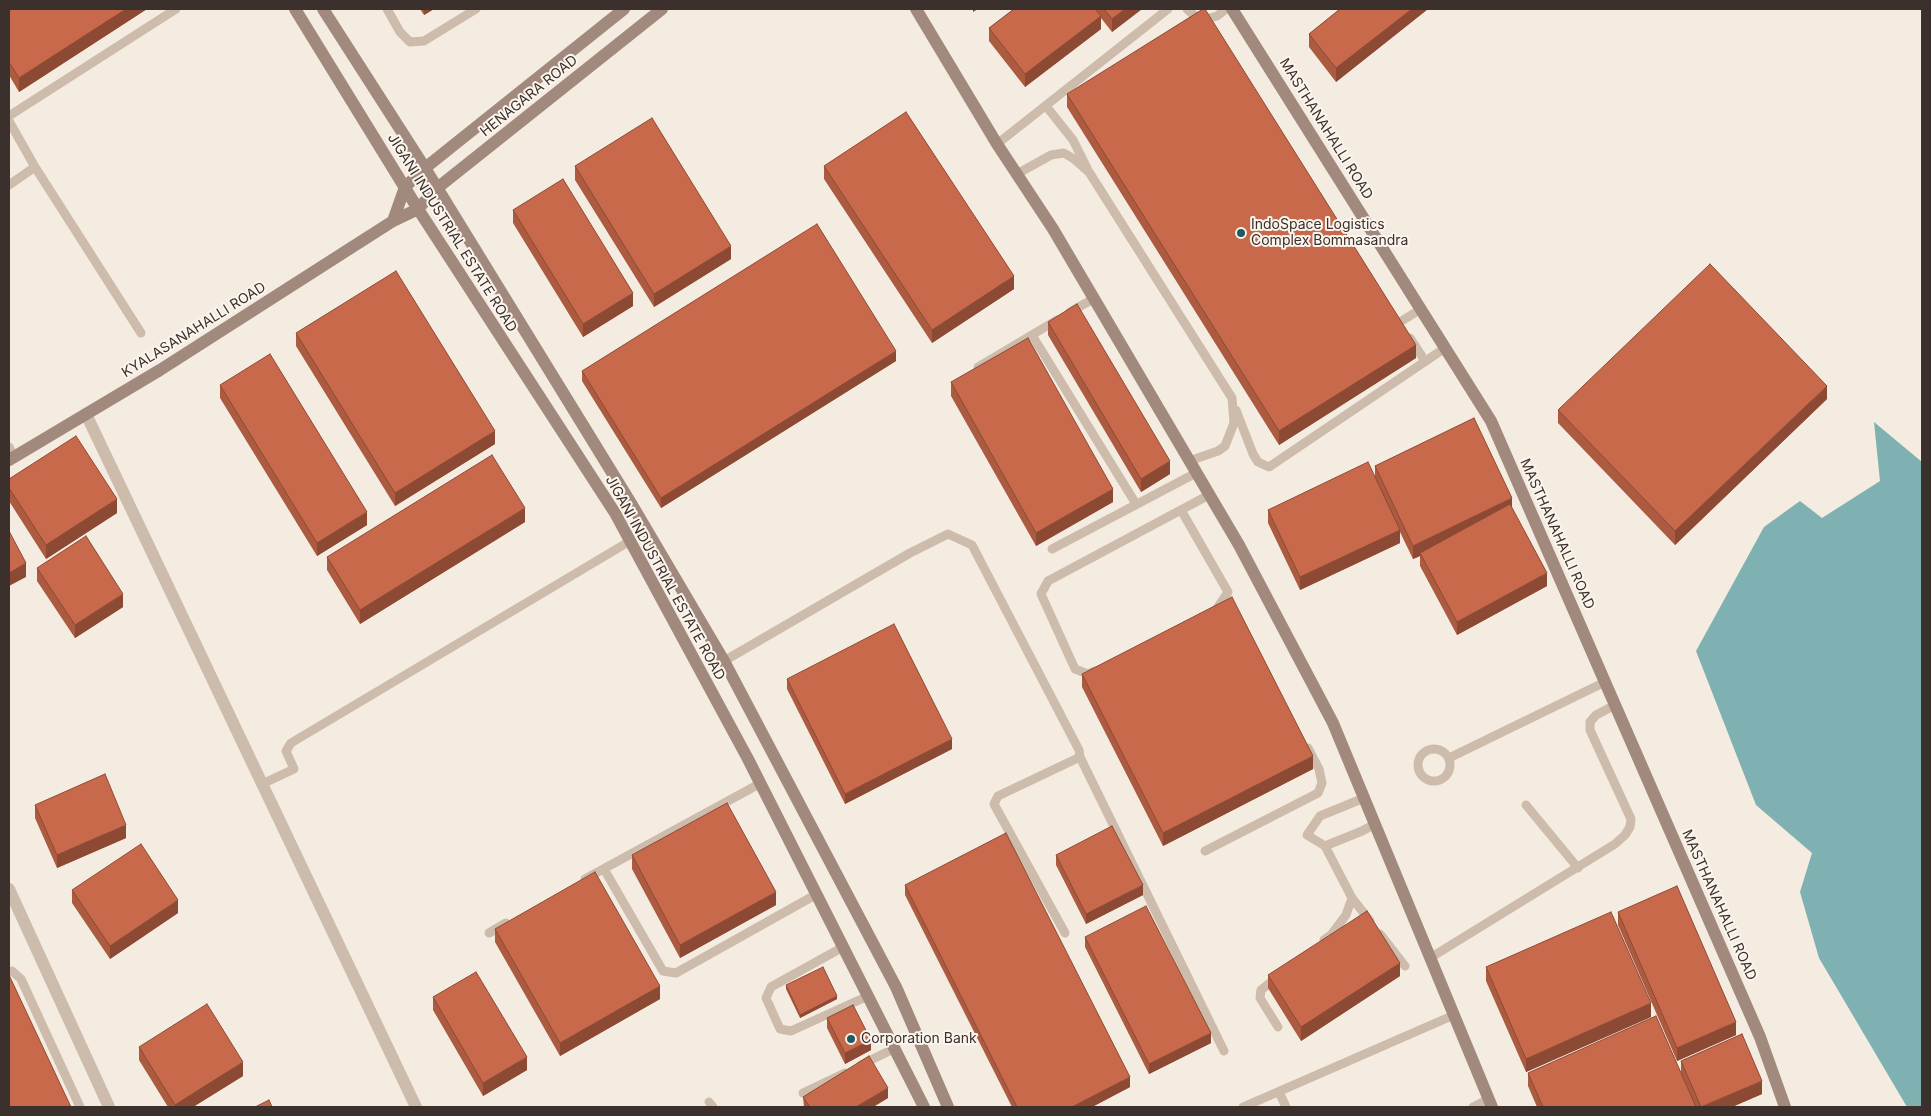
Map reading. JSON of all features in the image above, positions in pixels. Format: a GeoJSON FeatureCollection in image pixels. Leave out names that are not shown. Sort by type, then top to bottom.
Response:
{"type":"FeatureCollection","features":[{"type":"Feature","properties":{"kind":"street","name":"JIGANI INDUSTRIAL ESTATE ROAD"},"geometry":{"type":"LineString","coordinates":[[294,9],[418,209],[609,505],[630,541],[761,783],[924,1107]]}},
{"type":"Feature","properties":{"kind":"street","name":"JIGANI INDUSTRIAL ESTATE ROAD"},"geometry":{"type":"LineString","coordinates":[[323,9],[424,168],[632,505],[724,661],[896,987],[948,1107]]}},
{"type":"Feature","properties":{"kind":"street","name":"HENAGARA ROAD"},"geometry":{"type":"LineString","coordinates":[[405,188],[424,168],[624,9]]}},
{"type":"Feature","properties":{"kind":"street","name":"HENAGARA ROAD"},"geometry":{"type":"LineString","coordinates":[[418,209],[436,189],[662,9]]}},
{"type":"Feature","properties":{"kind":"street"},"geometry":{"type":"LineString","coordinates":[[916,9],[997,144],[1053,229],[1239,545],[1333,723],[1490,1103]]}},
{"type":"Feature","properties":{"kind":"street","name":"MASTHANAHALLI ROAD"},"geometry":{"type":"LineString","coordinates":[[1232,9],[1491,421],[1760,1037],[1785,1107]]}},
{"type":"Feature","properties":{"kind":"street"},"geometry":{"type":"LineString","coordinates":[[393,221],[405,188]]}},
{"type":"Feature","properties":{"kind":"street","name":"KYALASANAHALLI ROAD"},"geometry":{"type":"LineString","coordinates":[[10,455],[86,414],[168,365],[393,221],[418,209]]}},
{"type":"Feature","properties":{"kind":"street"},"geometry":{"type":"LineString","coordinates":[[86,414],[416,1107]]}},
{"type":"Feature","properties":{"kind":"street"},"geometry":{"type":"LineString","coordinates":[[9,889],[109,1107]]}},
{"type":"Feature","properties":{"kind":"lane"},"geometry":{"type":"LineString","coordinates":[[9,116],[176,9]]}},
{"type":"Feature","properties":{"kind":"lane"},"geometry":{"type":"LineString","coordinates":[[387,9],[400,32],[410,42],[424,41],[476,9]]}},
{"type":"Feature","properties":{"kind":"lane"},"geometry":{"type":"LineString","coordinates":[[997,144],[1168,9]]}},
{"type":"Feature","properties":{"kind":"lane"},"geometry":{"type":"LineString","coordinates":[[1188,9],[1196,16],[1206,19],[1217,16],[1226,9]]}},
{"type":"Feature","properties":{"kind":"lane"},"geometry":{"type":"LineString","coordinates":[[1206,19],[1211,28]]}},
{"type":"Feature","properties":{"kind":"lane"},"geometry":{"type":"LineString","coordinates":[[1046,106],[1074,140],[1089,172],[1232,398],[1253,454],[1258,462],[1269,467],[1445,348]]}},
{"type":"Feature","properties":{"kind":"lane"},"geometry":{"type":"LineString","coordinates":[[9,120],[35,168],[141,333]]}},
{"type":"Feature","properties":{"kind":"lane"},"geometry":{"type":"LineString","coordinates":[[1016,174],[1051,155],[1064,154],[1074,159],[1089,172]]}},
{"type":"Feature","properties":{"kind":"lane"},"geometry":{"type":"LineString","coordinates":[[9,185],[35,168]]}},
{"type":"Feature","properties":{"kind":"lane"},"geometry":{"type":"LineString","coordinates":[[968,373],[1094,299]]}},
{"type":"Feature","properties":{"kind":"lane"},"geometry":{"type":"LineString","coordinates":[[1400,322],[1421,309]]}},
{"type":"Feature","properties":{"kind":"lane"},"geometry":{"type":"LineString","coordinates":[[1394,313],[1425,361]]}},
{"type":"Feature","properties":{"kind":"lane"},"geometry":{"type":"LineString","coordinates":[[1032,335],[1136,504]]}},
{"type":"Feature","properties":{"kind":"lane"},"geometry":{"type":"LineString","coordinates":[[1052,549],[1136,504],[1225,446],[1234,423],[1232,398]]}},
{"type":"Feature","properties":{"kind":"lane"},"geometry":{"type":"LineString","coordinates":[[1105,666],[1088,674],[1076,669],[1041,594],[1048,581],[1209,495]]}},
{"type":"Feature","properties":{"kind":"lane"},"geometry":{"type":"LineString","coordinates":[[1181,510],[1233,601]]}},
{"type":"Feature","properties":{"kind":"lane"},"geometry":{"type":"LineString","coordinates":[[724,661],[910,553],[948,534],[972,545],[1079,750],[1080,757],[1224,1051]]}},
{"type":"Feature","properties":{"kind":"lane"},"geometry":{"type":"LineString","coordinates":[[262,784],[294,769],[286,751],[291,743],[630,541]]}},
{"type":"Feature","properties":{"kind":"lane"},"geometry":{"type":"LineString","coordinates":[[1210,613],[1218,609],[1228,592]]}},
{"type":"Feature","properties":{"kind":"lane"},"geometry":{"type":"LineString","coordinates":[[1449,758],[1605,682]]}},
{"type":"Feature","properties":{"kind":"lane"},"geometry":{"type":"LineString","coordinates":[[1430,958],[1615,844],[1630,827],[1631,819],[1628,811],[1590,730],[1590,722],[1596,715],[1615,705]]}},
{"type":"Feature","properties":{"kind":"lane"},"geometry":{"type":"LineString","coordinates":[[1205,851],[1318,793],[1322,784],[1319,769],[1305,742]]}},
{"type":"Feature","properties":{"kind":"lane"},"geometry":{"type":"LineString","coordinates":[[1065,933],[994,804],[998,796],[1080,757]]}},
{"type":"Feature","properties":{"kind":"lane"},"geometry":{"type":"LineString","coordinates":[[579,883],[761,783]]}},
{"type":"Feature","properties":{"kind":"lane"},"geometry":{"type":"LineString","coordinates":[[1364,798],[1320,816],[1307,835],[1325,846],[1352,898],[1406,966]]}},
{"type":"Feature","properties":{"kind":"lane"},"geometry":{"type":"LineString","coordinates":[[1526,804],[1578,868]]}},
{"type":"Feature","properties":{"kind":"lane"},"geometry":{"type":"LineString","coordinates":[[1325,846],[1375,824]]}},
{"type":"Feature","properties":{"kind":"lane"},"geometry":{"type":"LineString","coordinates":[[604,869],[663,971],[676,973],[817,894]]}},
{"type":"Feature","properties":{"kind":"lane"},"geometry":{"type":"LineString","coordinates":[[1315,947],[1331,935],[1346,915],[1352,898]]}},
{"type":"Feature","properties":{"kind":"lane"},"geometry":{"type":"LineString","coordinates":[[488,933],[513,919]]}},
{"type":"Feature","properties":{"kind":"lane"},"geometry":{"type":"LineString","coordinates":[[843,947],[772,987],[766,998],[780,1030],[791,1031],[868,996]]}},
{"type":"Feature","properties":{"kind":"lane"},"geometry":{"type":"LineString","coordinates":[[9,972],[12,971],[21,979],[80,1107]]}},
{"type":"Feature","properties":{"kind":"lane"},"geometry":{"type":"LineString","coordinates":[[1278,1027],[1260,998],[1261,990],[1284,972]]}},
{"type":"Feature","properties":{"kind":"lane"},"geometry":{"type":"LineString","coordinates":[[1243,1107],[1454,1015]]}},
{"type":"Feature","properties":{"kind":"lane"},"geometry":{"type":"LineString","coordinates":[[802,1093],[895,1048]]}},
{"type":"Feature","properties":{"kind":"lane"},"geometry":{"type":"LineString","coordinates":[[1279,1092],[1286,1107]]}},
{"type":"Feature","properties":{"kind":"lane"},"geometry":{"type":"LineString","coordinates":[[1473,1107],[1490,1103]]}},
{"type":"Feature","properties":{"kind":"water"},"geometry":{"type":"Polygon","coordinates":[[[1874,422],[1922,462],[1922,1107],[1907,1107],[1819,958],[1800,892],[1812,853],[1756,805],[1696,651],[1764,527],[1800,501],[1822,518],[1880,481],[1874,422]]]}},
{"type":"Feature","properties":{"kind":"building"},"geometry":{"type":"Polygon","coordinates":[[[9,9],[126,9],[19,78],[9,62],[9,9]]]}},
{"type":"Feature","properties":{"kind":"building"},"geometry":{"type":"Polygon","coordinates":[[[1014,9],[1095,9],[1101,16],[1025,74],[989,28],[1014,9]]]}},
{"type":"Feature","properties":{"kind":"building"},"geometry":{"type":"Polygon","coordinates":[[[1104,9],[1125,9],[1112,19],[1104,9]]]}},
{"type":"Feature","properties":{"kind":"building","name":"IndoSpace Logistics Complex Bommasandra"},"geometry":{"type":"Polygon","coordinates":[[[1205,9],[1416,345],[1279,431],[1067,94],[1205,9]]]}},
{"type":"Feature","properties":{"kind":"building"},"geometry":{"type":"Polygon","coordinates":[[[1340,9],[1412,9],[1336,68],[1309,34],[1340,9]]]}},
{"type":"Feature","properties":{"kind":"building"},"geometry":{"type":"Polygon","coordinates":[[[906,112],[1014,276],[932,330],[824,166],[906,112]]]}},
{"type":"Feature","properties":{"kind":"building"},"geometry":{"type":"Polygon","coordinates":[[[652,118],[731,246],[654,294],[575,166],[652,118]]]}},
{"type":"Feature","properties":{"kind":"building"},"geometry":{"type":"Polygon","coordinates":[[[563,179],[633,293],[583,324],[513,210],[563,179]]]}},
{"type":"Feature","properties":{"kind":"building"},"geometry":{"type":"Polygon","coordinates":[[[817,224],[896,351],[661,498],[582,371],[817,224]]]}},
{"type":"Feature","properties":{"kind":"building"},"geometry":{"type":"Polygon","coordinates":[[[1710,264],[1827,386],[1675,531],[1558,410],[1710,264]]]}},
{"type":"Feature","properties":{"kind":"building"},"geometry":{"type":"Polygon","coordinates":[[[396,271],[495,431],[395,493],[296,333],[396,271]]]}},
{"type":"Feature","properties":{"kind":"building"},"geometry":{"type":"Polygon","coordinates":[[[1077,304],[1170,461],[1141,479],[1048,322],[1077,304]]]}},
{"type":"Feature","properties":{"kind":"building"},"geometry":{"type":"Polygon","coordinates":[[[1028,338],[1113,489],[1036,533],[951,382],[1028,338]]]}},
{"type":"Feature","properties":{"kind":"building"},"geometry":{"type":"Polygon","coordinates":[[[270,354],[367,512],[317,543],[220,385],[270,354]]]}},
{"type":"Feature","properties":{"kind":"building"},"geometry":{"type":"Polygon","coordinates":[[[1474,418],[1512,498],[1413,546],[1375,466],[1474,418]]]}},
{"type":"Feature","properties":{"kind":"building"},"geometry":{"type":"Polygon","coordinates":[[[76,436],[117,499],[46,545],[9,488],[9,479],[76,436]]]}},
{"type":"Feature","properties":{"kind":"building"},"geometry":{"type":"Polygon","coordinates":[[[492,455],[525,508],[360,610],[327,557],[492,455]]]}},
{"type":"Feature","properties":{"kind":"building"},"geometry":{"type":"Polygon","coordinates":[[[1368,462],[1400,530],[1300,577],[1268,510],[1368,462]]]}},
{"type":"Feature","properties":{"kind":"building"},"geometry":{"type":"Polygon","coordinates":[[[1510,504],[1547,573],[1457,622],[1420,553],[1510,504]]]}},
{"type":"Feature","properties":{"kind":"building"},"geometry":{"type":"Polygon","coordinates":[[[9,531],[26,563],[9,573],[9,531]]]}},
{"type":"Feature","properties":{"kind":"building"},"geometry":{"type":"Polygon","coordinates":[[[86,536],[123,594],[75,625],[37,568],[86,536]]]}},
{"type":"Feature","properties":{"kind":"building"},"geometry":{"type":"Polygon","coordinates":[[[1232,597],[1313,756],[1163,833],[1082,674],[1232,597]]]}},
{"type":"Feature","properties":{"kind":"building"},"geometry":{"type":"Polygon","coordinates":[[[894,624],[952,739],[845,794],[787,679],[894,624]]]}},
{"type":"Feature","properties":{"kind":"building"},"geometry":{"type":"Polygon","coordinates":[[[105,774],[126,825],[57,855],[35,805],[105,774]]]}},
{"type":"Feature","properties":{"kind":"building"},"geometry":{"type":"Polygon","coordinates":[[[727,803],[776,892],[680,945],[632,855],[727,803]]]}},
{"type":"Feature","properties":{"kind":"building"},"geometry":{"type":"Polygon","coordinates":[[[1112,826],[1143,885],[1086,914],[1056,855],[1112,826]]]}},
{"type":"Feature","properties":{"kind":"building"},"geometry":{"type":"Polygon","coordinates":[[[1006,833],[1130,1077],[1072,1107],[1017,1107],[905,885],[1006,833]]]}},
{"type":"Feature","properties":{"kind":"building"},"geometry":{"type":"Polygon","coordinates":[[[141,844],[178,900],[110,946],[72,890],[141,844]]]}},
{"type":"Feature","properties":{"kind":"building"},"geometry":{"type":"Polygon","coordinates":[[[595,872],[660,986],[560,1043],[495,929],[595,872]]]}},
{"type":"Feature","properties":{"kind":"building"},"geometry":{"type":"Polygon","coordinates":[[[1677,886],[1736,1022],[1677,1048],[1618,912],[1677,886]]]}},
{"type":"Feature","properties":{"kind":"building"},"geometry":{"type":"Polygon","coordinates":[[[1146,906],[1211,1033],[1149,1064],[1085,937],[1146,906]]]}},
{"type":"Feature","properties":{"kind":"building"},"geometry":{"type":"Polygon","coordinates":[[[1367,911],[1400,963],[1301,1027],[1268,975],[1367,911]]]}},
{"type":"Feature","properties":{"kind":"building"},"geometry":{"type":"Polygon","coordinates":[[[1611,912],[1651,1003],[1526,1059],[1486,967],[1611,912]]]}},
{"type":"Feature","properties":{"kind":"building"},"geometry":{"type":"Polygon","coordinates":[[[823,967],[837,996],[800,1015],[786,985],[823,967]]]}},
{"type":"Feature","properties":{"kind":"building"},"geometry":{"type":"Polygon","coordinates":[[[476,972],[527,1057],[483,1083],[433,997],[476,972]]]}},
{"type":"Feature","properties":{"kind":"building"},"geometry":{"type":"Polygon","coordinates":[[[9,975],[71,1107],[9,1107],[9,975]]]}},
{"type":"Feature","properties":{"kind":"building"},"geometry":{"type":"Polygon","coordinates":[[[207,1004],[243,1062],[175,1105],[139,1047],[207,1004]]]}},
{"type":"Feature","properties":{"kind":"building"},"geometry":{"type":"Polygon","coordinates":[[[853,1005],[871,1040],[845,1053],[827,1018],[853,1005]]]}},
{"type":"Feature","properties":{"kind":"building"},"geometry":{"type":"Polygon","coordinates":[[[1656,1016],[1696,1107],[1543,1107],[1528,1073],[1656,1016]]]}},
{"type":"Feature","properties":{"kind":"building"},"geometry":{"type":"Polygon","coordinates":[[[1742,1034],[1762,1081],[1701,1107],[1681,1061],[1742,1034]]]}},
{"type":"Feature","properties":{"kind":"building"},"geometry":{"type":"Polygon","coordinates":[[[869,1056],[888,1088],[856,1107],[810,1107],[803,1097],[869,1056]]]}},
{"type":"Feature","properties":{"kind":"building"},"geometry":{"type":"Polygon","coordinates":[[[269,1100],[272,1107],[255,1107],[269,1100]]]}},
{"type":"Feature","properties":{"kind":"place","name":"IndoSpace Logistics Complex Bommasandra"},"geometry":{"type":"Point","coordinates":[1241,233]}},
{"type":"Feature","properties":{"kind":"place","name":"Corporation Bank"},"geometry":{"type":"Point","coordinates":[851,1039]}}]}
